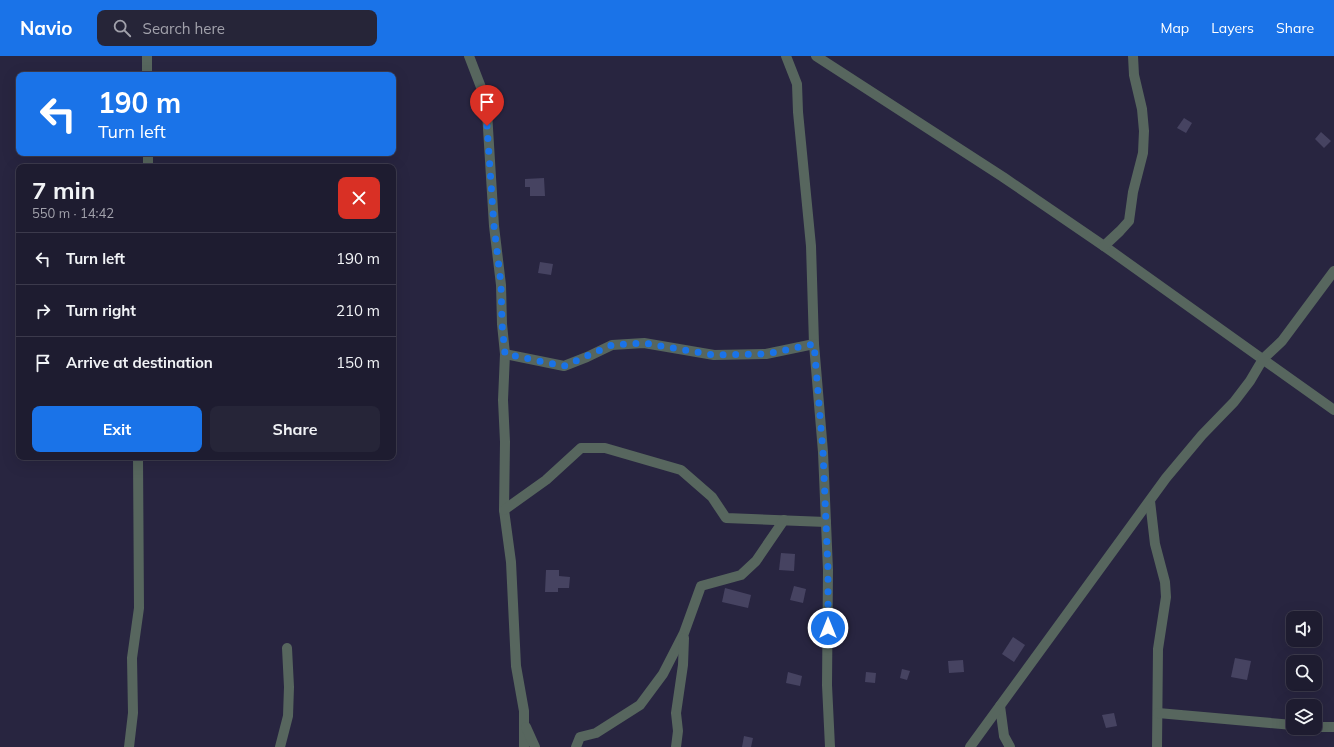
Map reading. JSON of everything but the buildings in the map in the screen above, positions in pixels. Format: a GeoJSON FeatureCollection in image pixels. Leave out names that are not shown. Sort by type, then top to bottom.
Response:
{"type":"FeatureCollection","features":[{"type":"Feature","properties":{"kind":"street"},"geometry":{"type":"LineString","coordinates":[[147,56],[148,72]]}},
{"type":"Feature","properties":{"kind":"street"},"geometry":{"type":"LineString","coordinates":[[469,56],[484,95],[487,112],[494,226],[501,284],[502,324],[505,354],[503,400],[505,442],[504,510],[510,562],[516,666],[521,692],[524,722],[524,747]]}},
{"type":"Feature","properties":{"kind":"street"},"geometry":{"type":"LineString","coordinates":[[786,56],[797,84],[798,112],[811,246],[814,344],[823,452],[828,570],[827,685],[830,747]]}},
{"type":"Feature","properties":{"kind":"street"},"geometry":{"type":"LineString","coordinates":[[816,56],[1003,177],[1104,246],[1334,410]]}},
{"type":"Feature","properties":{"kind":"street"},"geometry":{"type":"LineString","coordinates":[[1104,246],[1120,232],[1129,221],[1133,192],[1143,152],[1144,131],[1142,109],[1134,75],[1133,56]]}},
{"type":"Feature","properties":{"kind":"street"},"geometry":{"type":"LineString","coordinates":[[970,747],[1166,478],[1202,435],[1234,402],[1250,381],[1263,359],[1282,341],[1334,271]]}},
{"type":"Feature","properties":{"kind":"street"},"geometry":{"type":"LineString","coordinates":[[505,354],[564,366],[612,345],[644,343],[714,355],[766,354],[814,344]]}},
{"type":"Feature","properties":{"kind":"street"},"geometry":{"type":"LineString","coordinates":[[504,510],[546,480],[581,448],[606,448],[681,470],[712,496],[726,518],[826,522]]}},
{"type":"Feature","properties":{"kind":"street"},"geometry":{"type":"LineString","coordinates":[[129,747],[133,713],[132,658],[139,608],[138,460]]}},
{"type":"Feature","properties":{"kind":"street"},"geometry":{"type":"LineString","coordinates":[[1150,501],[1155,544],[1165,582],[1166,597],[1158,649],[1157,747]]}},
{"type":"Feature","properties":{"kind":"street"},"geometry":{"type":"LineString","coordinates":[[576,747],[580,737],[596,733],[640,705],[663,674],[684,633],[701,586],[741,575],[756,561],[784,520]]}},
{"type":"Feature","properties":{"kind":"street"},"geometry":{"type":"LineString","coordinates":[[676,747],[678,731],[676,713],[683,665],[684,633]]}},
{"type":"Feature","properties":{"kind":"street"},"geometry":{"type":"LineString","coordinates":[[280,747],[288,716],[289,686],[287,648]]}},
{"type":"Feature","properties":{"kind":"street"},"geometry":{"type":"LineString","coordinates":[[1000,706],[1004,736],[1010,747]]}},
{"type":"Feature","properties":{"kind":"street"},"geometry":{"type":"LineString","coordinates":[[1158,712],[1286,724]]}},
{"type":"Feature","properties":{"kind":"street"},"geometry":{"type":"LineString","coordinates":[[524,722],[535,747]]}},
{"type":"Feature","properties":{"kind":"street"},"geometry":{"type":"LineString","coordinates":[[1322,727],[1334,727]]}},
{"type":"Feature","properties":{"kind":"route"},"geometry":{"type":"LineString","coordinates":[[487,126],[494,226],[501,284],[502,324],[505,354],[564,366],[612,345],[644,343],[714,355],[766,354],[814,344],[823,452],[828,570],[828,628]]}}]}
